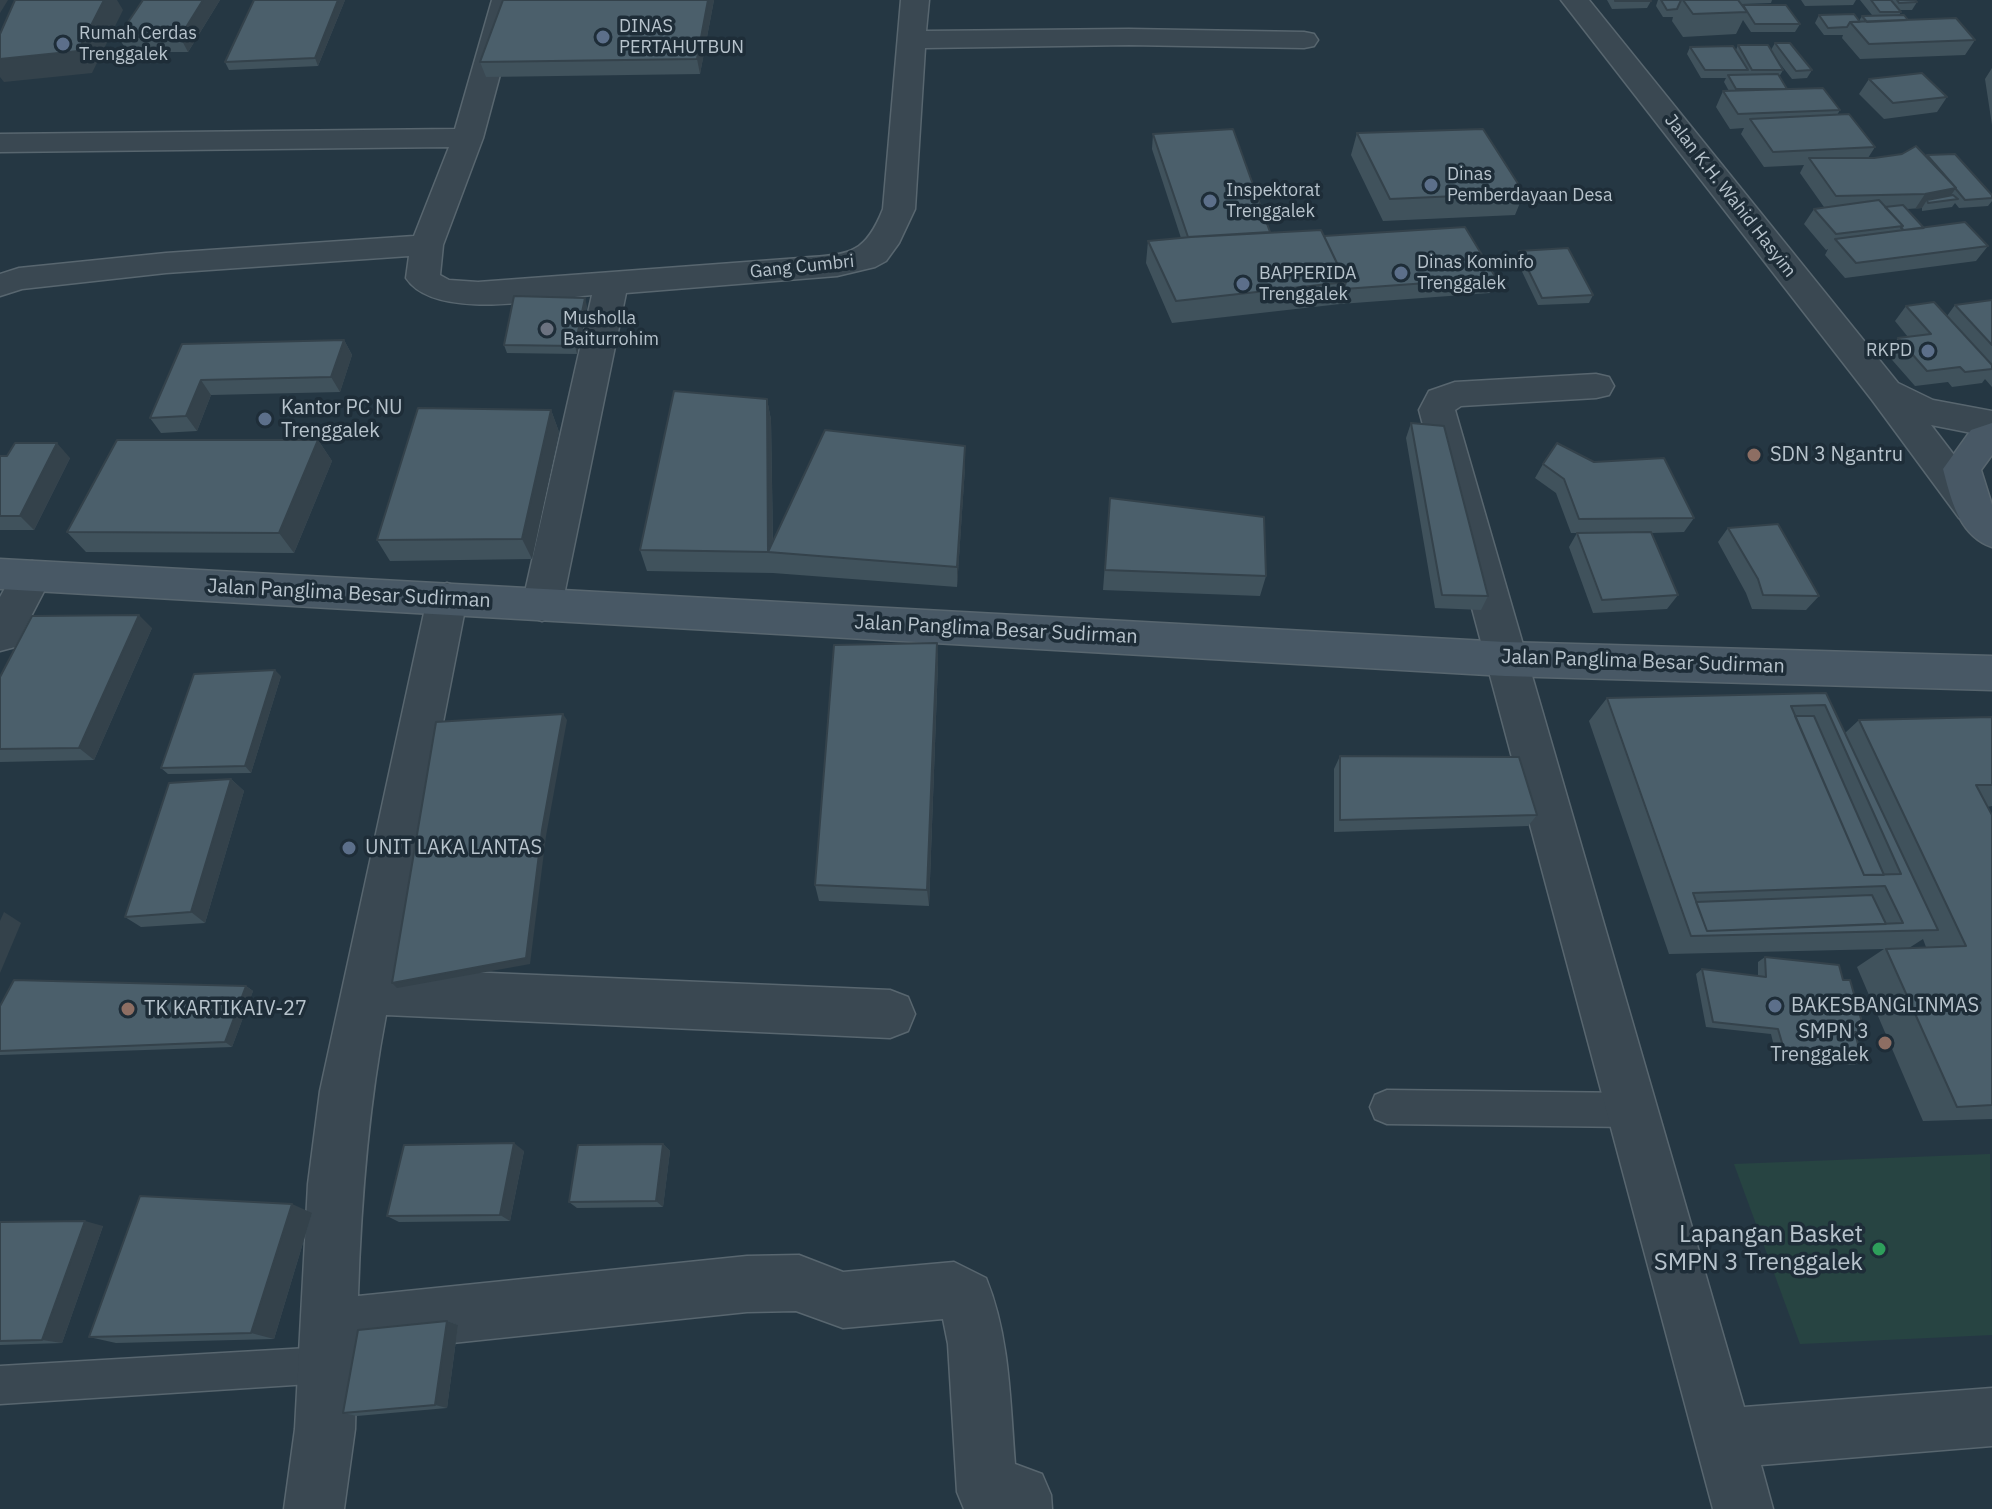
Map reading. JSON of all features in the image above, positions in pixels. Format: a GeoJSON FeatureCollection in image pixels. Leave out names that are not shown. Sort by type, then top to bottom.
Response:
{"type":"FeatureCollection","features":[{"type":"Feature","properties":{"kind":"main road"},"geometry":{"type":"LineString","coordinates":[[1983,520],[1962,469],[1984,439],[1992,436]]}},
{"type":"Feature","properties":{"kind":"main road","name":"Jalan Panglima Besar Sudirman"},"geometry":{"type":"LineString","coordinates":[[16,575],[1505,659],[1992,673]]}},
{"type":"Feature","properties":{"kind":"street"},"geometry":{"type":"LineString","coordinates":[[506,0],[468,138],[427,245],[423,278],[430,286],[446,292],[478,293],[611,283],[542,605]]}},
{"type":"Feature","properties":{"kind":"street","name":"Gang Cumbri"},"geometry":{"type":"LineString","coordinates":[[611,283],[847,264],[875,255],[891,234],[899,209],[915,0]]}},
{"type":"Feature","properties":{"kind":"street","name":"Jalan K.H. Wahid Hasyim"},"geometry":{"type":"LineString","coordinates":[[1575,0],[1885,391],[1983,520]]}},
{"type":"Feature","properties":{"kind":"street"},"geometry":{"type":"LineString","coordinates":[[913,40],[1129,37],[1304,40]]}},
{"type":"Feature","properties":{"kind":"street"},"geometry":{"type":"LineString","coordinates":[[0,143],[468,138]]}},
{"type":"Feature","properties":{"kind":"street"},"geometry":{"type":"LineString","coordinates":[[0,285],[19,279],[166,263],[427,245]]}},
{"type":"Feature","properties":{"kind":"street"},"geometry":{"type":"LineString","coordinates":[[1596,386],[1455,394],[1442,400],[1437,410],[1743,1509]]}},
{"type":"Feature","properties":{"kind":"street"},"geometry":{"type":"LineString","coordinates":[[1885,391],[1924,411],[1992,424]]}},
{"type":"Feature","properties":{"kind":"street"},"geometry":{"type":"LineString","coordinates":[[0,635],[16,575]]}},
{"type":"Feature","properties":{"kind":"street"},"geometry":{"type":"LineString","coordinates":[[314,1509],[325,1429],[335,1184],[346,1091],[447,599]]}},
{"type":"Feature","properties":{"kind":"street"},"geometry":{"type":"LineString","coordinates":[[366,991],[890,1014]]}},
{"type":"Feature","properties":{"kind":"street"},"geometry":{"type":"LineString","coordinates":[[327,1347],[747,1284],[799,1283],[843,1300],[954,1290],[966,1298],[977,1344],[987,1492],[1021,1495],[1022,1509]]}},
{"type":"Feature","properties":{"kind":"street"},"geometry":{"type":"LineString","coordinates":[[1724,1438],[1992,1417]]}},
{"type":"Feature","properties":{"kind":"lane"},"geometry":{"type":"LineString","coordinates":[[1387,1107],[1632,1110]]}},
{"type":"Feature","properties":{"kind":"lane"},"geometry":{"type":"LineString","coordinates":[[0,1385],[327,1347]]}},
{"type":"Feature","properties":{"kind":"green space","name":"Lapangan Basket SMPN 3 Trenggalek"},"geometry":{"type":"Polygon","coordinates":[[[1990,1154],[1992,1335],[1800,1344],[1734,1164],[1990,1154]]]}},
{"type":"Feature","properties":{"kind":"building"},"geometry":{"type":"Polygon","coordinates":[[[15,0],[104,0],[78,51],[0,59],[0,34],[15,0]]]}},
{"type":"Feature","properties":{"kind":"building"},"geometry":{"type":"Polygon","coordinates":[[[143,0],[203,0],[180,37],[118,37],[143,0]]]}},
{"type":"Feature","properties":{"kind":"building"},"geometry":{"type":"Polygon","coordinates":[[[254,0],[338,0],[315,58],[225,62],[254,0]]]}},
{"type":"Feature","properties":{"kind":"building","name":"DINAS PERTAHUTBUN"},"geometry":{"type":"Polygon","coordinates":[[[503,0],[708,0],[697,59],[480,62],[503,0]]]}},
{"type":"Feature","properties":{"kind":"building"},"geometry":{"type":"Polygon","coordinates":[[[1661,0],[1681,0],[1677,9],[1667,10],[1661,0]]]}},
{"type":"Feature","properties":{"kind":"building"},"geometry":{"type":"Polygon","coordinates":[[[1683,0],[1738,0],[1747,12],[1693,14],[1683,0]]]}},
{"type":"Feature","properties":{"kind":"building"},"geometry":{"type":"Polygon","coordinates":[[[1871,0],[1891,0],[1901,12],[1880,12],[1871,0]]]}},
{"type":"Feature","properties":{"kind":"building"},"geometry":{"type":"Polygon","coordinates":[[[1897,0],[1915,0],[1917,2],[1899,3],[1897,0]]]}},
{"type":"Feature","properties":{"kind":"building"},"geometry":{"type":"Polygon","coordinates":[[[1743,5],[1786,5],[1800,24],[1755,24],[1743,5]]]}},
{"type":"Feature","properties":{"kind":"building"},"geometry":{"type":"Polygon","coordinates":[[[1854,14],[1860,22],[1850,22],[1847,27],[1828,28],[1819,15],[1854,14]]]}},
{"type":"Feature","properties":{"kind":"building"},"geometry":{"type":"Polygon","coordinates":[[[1904,15],[1908,20],[1867,22],[1862,16],[1904,15]]]}},
{"type":"Feature","properties":{"kind":"building"},"geometry":{"type":"Polygon","coordinates":[[[1956,18],[1975,40],[1869,44],[1850,22],[1956,18]]]}},
{"type":"Feature","properties":{"kind":"building"},"geometry":{"type":"Polygon","coordinates":[[[1775,43],[1790,43],[1812,70],[1796,71],[1775,43]]]}},
{"type":"Feature","properties":{"kind":"building"},"geometry":{"type":"Polygon","coordinates":[[[1738,45],[1768,45],[1783,70],[1752,70],[1738,45]]]}},
{"type":"Feature","properties":{"kind":"building"},"geometry":{"type":"Polygon","coordinates":[[[1733,46],[1748,70],[1705,70],[1690,47],[1733,46]]]}},
{"type":"Feature","properties":{"kind":"building"},"geometry":{"type":"Polygon","coordinates":[[[1922,73],[1947,97],[1893,103],[1869,79],[1922,73]]]}},
{"type":"Feature","properties":{"kind":"building"},"geometry":{"type":"Polygon","coordinates":[[[1778,74],[1787,89],[1736,89],[1728,75],[1778,74]]]}},
{"type":"Feature","properties":{"kind":"building"},"geometry":{"type":"Polygon","coordinates":[[[1823,88],[1840,110],[1738,114],[1723,91],[1823,88]]]}},
{"type":"Feature","properties":{"kind":"building"},"geometry":{"type":"Polygon","coordinates":[[[1849,114],[1875,147],[1773,152],[1750,119],[1849,114]]]}},
{"type":"Feature","properties":{"kind":"building","name":"Inspektorat Trenggalek"},"geometry":{"type":"Polygon","coordinates":[[[1233,129],[1270,232],[1188,237],[1153,134],[1233,129]]]}},
{"type":"Feature","properties":{"kind":"building"},"geometry":{"type":"Polygon","coordinates":[[[1483,129],[1524,193],[1390,199],[1357,133],[1483,129]]]}},
{"type":"Feature","properties":{"kind":"building"},"geometry":{"type":"Polygon","coordinates":[[[1916,146],[1956,188],[1925,194],[1836,196],[1809,158],[1874,158],[1902,154],[1916,146]]]}},
{"type":"Feature","properties":{"kind":"building"},"geometry":{"type":"Polygon","coordinates":[[[1955,154],[1992,198],[1965,200],[1927,155],[1955,154]]]}},
{"type":"Feature","properties":{"kind":"building"},"geometry":{"type":"Polygon","coordinates":[[[1953,195],[1958,199],[1928,203],[1927,200],[1953,195]]]}},
{"type":"Feature","properties":{"kind":"building"},"geometry":{"type":"Polygon","coordinates":[[[1879,200],[1903,226],[1836,234],[1814,209],[1879,200]]]}},
{"type":"Feature","properties":{"kind":"building"},"geometry":{"type":"Polygon","coordinates":[[[1903,205],[1924,228],[1904,230],[1885,207],[1903,205]]]}},
{"type":"Feature","properties":{"kind":"building"},"geometry":{"type":"Polygon","coordinates":[[[1965,222],[1988,246],[1856,263],[1835,239],[1965,222]]]}},
{"type":"Feature","properties":{"kind":"building","name":"Dinas Kominfo Trenggalek"},"geometry":{"type":"Polygon","coordinates":[[[1465,227],[1496,278],[1344,289],[1346,282],[1324,236],[1465,227]]]}},
{"type":"Feature","properties":{"kind":"building"},"geometry":{"type":"Polygon","coordinates":[[[1321,230],[1346,282],[1176,301],[1148,241],[1191,237],[1321,230]]]}},
{"type":"Feature","properties":{"kind":"building"},"geometry":{"type":"Polygon","coordinates":[[[1568,248],[1593,295],[1542,298],[1519,251],[1568,248]]]}},
{"type":"Feature","properties":{"kind":"building","name":"Musholla Baiturrohim"},"geometry":{"type":"Polygon","coordinates":[[[514,296],[585,298],[575,346],[504,345],[514,296]]]}},
{"type":"Feature","properties":{"kind":"building"},"geometry":{"type":"Polygon","coordinates":[[[1992,300],[1992,345],[1955,305],[1992,300]]]}},
{"type":"Feature","properties":{"kind":"building"},"geometry":{"type":"Polygon","coordinates":[[[1934,302],[1992,365],[1992,369],[1965,372],[1960,367],[1927,371],[1898,338],[1931,334],[1906,306],[1934,302]]]}},
{"type":"Feature","properties":{"kind":"building"},"geometry":{"type":"Polygon","coordinates":[[[344,340],[331,377],[201,380],[186,416],[150,418],[182,344],[344,340]]]}},
{"type":"Feature","properties":{"kind":"building"},"geometry":{"type":"Polygon","coordinates":[[[674,391],[767,399],[768,552],[640,550],[674,391]]]}},
{"type":"Feature","properties":{"kind":"building"},"geometry":{"type":"Polygon","coordinates":[[[418,408],[551,410],[522,539],[377,540],[418,408]]]}},
{"type":"Feature","properties":{"kind":"building"},"geometry":{"type":"Polygon","coordinates":[[[1411,423],[1444,426],[1488,596],[1442,595],[1411,423]]]}},
{"type":"Feature","properties":{"kind":"building"},"geometry":{"type":"Polygon","coordinates":[[[825,430],[965,446],[957,567],[768,552],[825,430]]]}},
{"type":"Feature","properties":{"kind":"building","name":"Kantor PC NU Trenggalek"},"geometry":{"type":"Polygon","coordinates":[[[117,440],[318,440],[279,533],[67,532],[117,440]]]}},
{"type":"Feature","properties":{"kind":"building"},"geometry":{"type":"Polygon","coordinates":[[[15,443],[57,443],[20,516],[0,516],[0,456],[7,456],[15,443]]]}},
{"type":"Feature","properties":{"kind":"building"},"geometry":{"type":"Polygon","coordinates":[[[1557,443],[1594,462],[1664,458],[1694,518],[1579,519],[1564,479],[1543,464],[1557,443]]]}},
{"type":"Feature","properties":{"kind":"building"},"geometry":{"type":"Polygon","coordinates":[[[1110,498],[1264,517],[1266,576],[1105,570],[1110,498]]]}},
{"type":"Feature","properties":{"kind":"building"},"geometry":{"type":"Polygon","coordinates":[[[1778,524],[1819,596],[1763,595],[1758,579],[1728,528],[1778,524]]]}},
{"type":"Feature","properties":{"kind":"building"},"geometry":{"type":"Polygon","coordinates":[[[1651,532],[1678,595],[1602,600],[1577,533],[1651,532]]]}},
{"type":"Feature","properties":{"kind":"building"},"geometry":{"type":"Polygon","coordinates":[[[139,615],[79,748],[0,749],[0,677],[32,616],[139,615]]]}},
{"type":"Feature","properties":{"kind":"building"},"geometry":{"type":"Polygon","coordinates":[[[937,643],[927,890],[815,885],[834,645],[937,643]]]}},
{"type":"Feature","properties":{"kind":"building"},"geometry":{"type":"Polygon","coordinates":[[[275,670],[245,766],[161,768],[194,674],[275,670]]]}},
{"type":"Feature","properties":{"kind":"building"},"geometry":{"type":"Polygon","coordinates":[[[1826,693],[1938,930],[1691,936],[1607,698],[1826,693]],[[1825,705],[1791,706],[1864,875],[1901,874],[1825,705]],[[1885,886],[1693,893],[1707,931],[1903,923],[1885,886]]]}},
{"type":"Feature","properties":{"kind":"building"},"geometry":{"type":"Polygon","coordinates":[[[563,714],[542,830],[526,958],[392,983],[436,722],[563,714]]]}},
{"type":"Feature","properties":{"kind":"building"},"geometry":{"type":"Polygon","coordinates":[[[1795,716],[1814,716],[1884,875],[1864,875],[1795,716]]]}},
{"type":"Feature","properties":{"kind":"building"},"geometry":{"type":"Polygon","coordinates":[[[1992,717],[1992,785],[1976,785],[1992,815],[1992,1105],[1957,1107],[1886,949],[1966,946],[1859,720],[1992,717]]]}},
{"type":"Feature","properties":{"kind":"building"},"geometry":{"type":"Polygon","coordinates":[[[1340,756],[1519,757],[1537,815],[1340,820],[1340,756]]]}},
{"type":"Feature","properties":{"kind":"building"},"geometry":{"type":"Polygon","coordinates":[[[231,779],[191,912],[125,917],[169,783],[231,779]]]}},
{"type":"Feature","properties":{"kind":"building"},"geometry":{"type":"Polygon","coordinates":[[[1872,895],[1886,924],[1707,931],[1696,902],[1872,895]]]}},
{"type":"Feature","properties":{"kind":"building","name":"BAKESBANGLINMAS"},"geometry":{"type":"Polygon","coordinates":[[[1765,957],[1839,965],[1843,980],[1850,980],[1865,1033],[1855,1032],[1862,1061],[1785,1053],[1778,1029],[1713,1022],[1702,969],[1766,977],[1765,957]]]}},
{"type":"Feature","properties":{"kind":"building","name":"TK KARTIKAIV-27"},"geometry":{"type":"Polygon","coordinates":[[[14,980],[246,986],[225,1042],[0,1051],[0,1006],[14,980]]]}},
{"type":"Feature","properties":{"kind":"building"},"geometry":{"type":"Polygon","coordinates":[[[514,1143],[500,1215],[387,1216],[404,1145],[514,1143]]]}},
{"type":"Feature","properties":{"kind":"building"},"geometry":{"type":"Polygon","coordinates":[[[663,1144],[656,1201],[569,1202],[578,1145],[663,1144]]]}},
{"type":"Feature","properties":{"kind":"building"},"geometry":{"type":"Polygon","coordinates":[[[140,1196],[292,1204],[251,1333],[89,1337],[140,1196]]]}},
{"type":"Feature","properties":{"kind":"building"},"geometry":{"type":"Polygon","coordinates":[[[85,1221],[42,1340],[0,1341],[0,1222],[85,1221]]]}},
{"type":"Feature","properties":{"kind":"building"},"geometry":{"type":"Polygon","coordinates":[[[447,1321],[435,1405],[343,1413],[358,1330],[447,1321]]]}},
{"type":"Feature","properties":{"kind":"place","name":"DINAS PERTAHUTBUN"},"geometry":{"type":"Point","coordinates":[603,37]}},
{"type":"Feature","properties":{"kind":"place","name":"Rumah Cerdas Trenggalek"},"geometry":{"type":"Point","coordinates":[63,44]}},
{"type":"Feature","properties":{"kind":"place","name":"Dinas Pemberdayaan Desa"},"geometry":{"type":"Point","coordinates":[1431,185]}},
{"type":"Feature","properties":{"kind":"place","name":"Inspektorat Trenggalek"},"geometry":{"type":"Point","coordinates":[1210,201]}},
{"type":"Feature","properties":{"kind":"place","name":"Dinas Kominfo Trenggalek"},"geometry":{"type":"Point","coordinates":[1401,273]}},
{"type":"Feature","properties":{"kind":"place","name":"BAPPERIDA Trenggalek"},"geometry":{"type":"Point","coordinates":[1243,284]}},
{"type":"Feature","properties":{"kind":"place","name":"Musholla Baiturrohim"},"geometry":{"type":"Point","coordinates":[547,329]}},
{"type":"Feature","properties":{"kind":"place","name":"RKPD"},"geometry":{"type":"Point","coordinates":[1928,351]}},
{"type":"Feature","properties":{"kind":"place","name":"Kantor PC NU Trenggalek"},"geometry":{"type":"Point","coordinates":[265,419]}},
{"type":"Feature","properties":{"kind":"place","name":"SDN 3 Ngantru"},"geometry":{"type":"Point","coordinates":[1754,455]}},
{"type":"Feature","properties":{"kind":"place","name":"UNIT LAKA LANTAS"},"geometry":{"type":"Point","coordinates":[349,848]}},
{"type":"Feature","properties":{"kind":"place","name":"BAKESBANGLINMAS"},"geometry":{"type":"Point","coordinates":[1775,1006]}},
{"type":"Feature","properties":{"kind":"place","name":"TK KARTIKAIV-27"},"geometry":{"type":"Point","coordinates":[128,1009]}},
{"type":"Feature","properties":{"kind":"place","name":"SMPN 3 Trenggalek"},"geometry":{"type":"Point","coordinates":[1885,1043]}},
{"type":"Feature","properties":{"kind":"place","name":"Lapangan Basket SMPN 3 Trenggalek"},"geometry":{"type":"Point","coordinates":[1879,1249]}}]}
